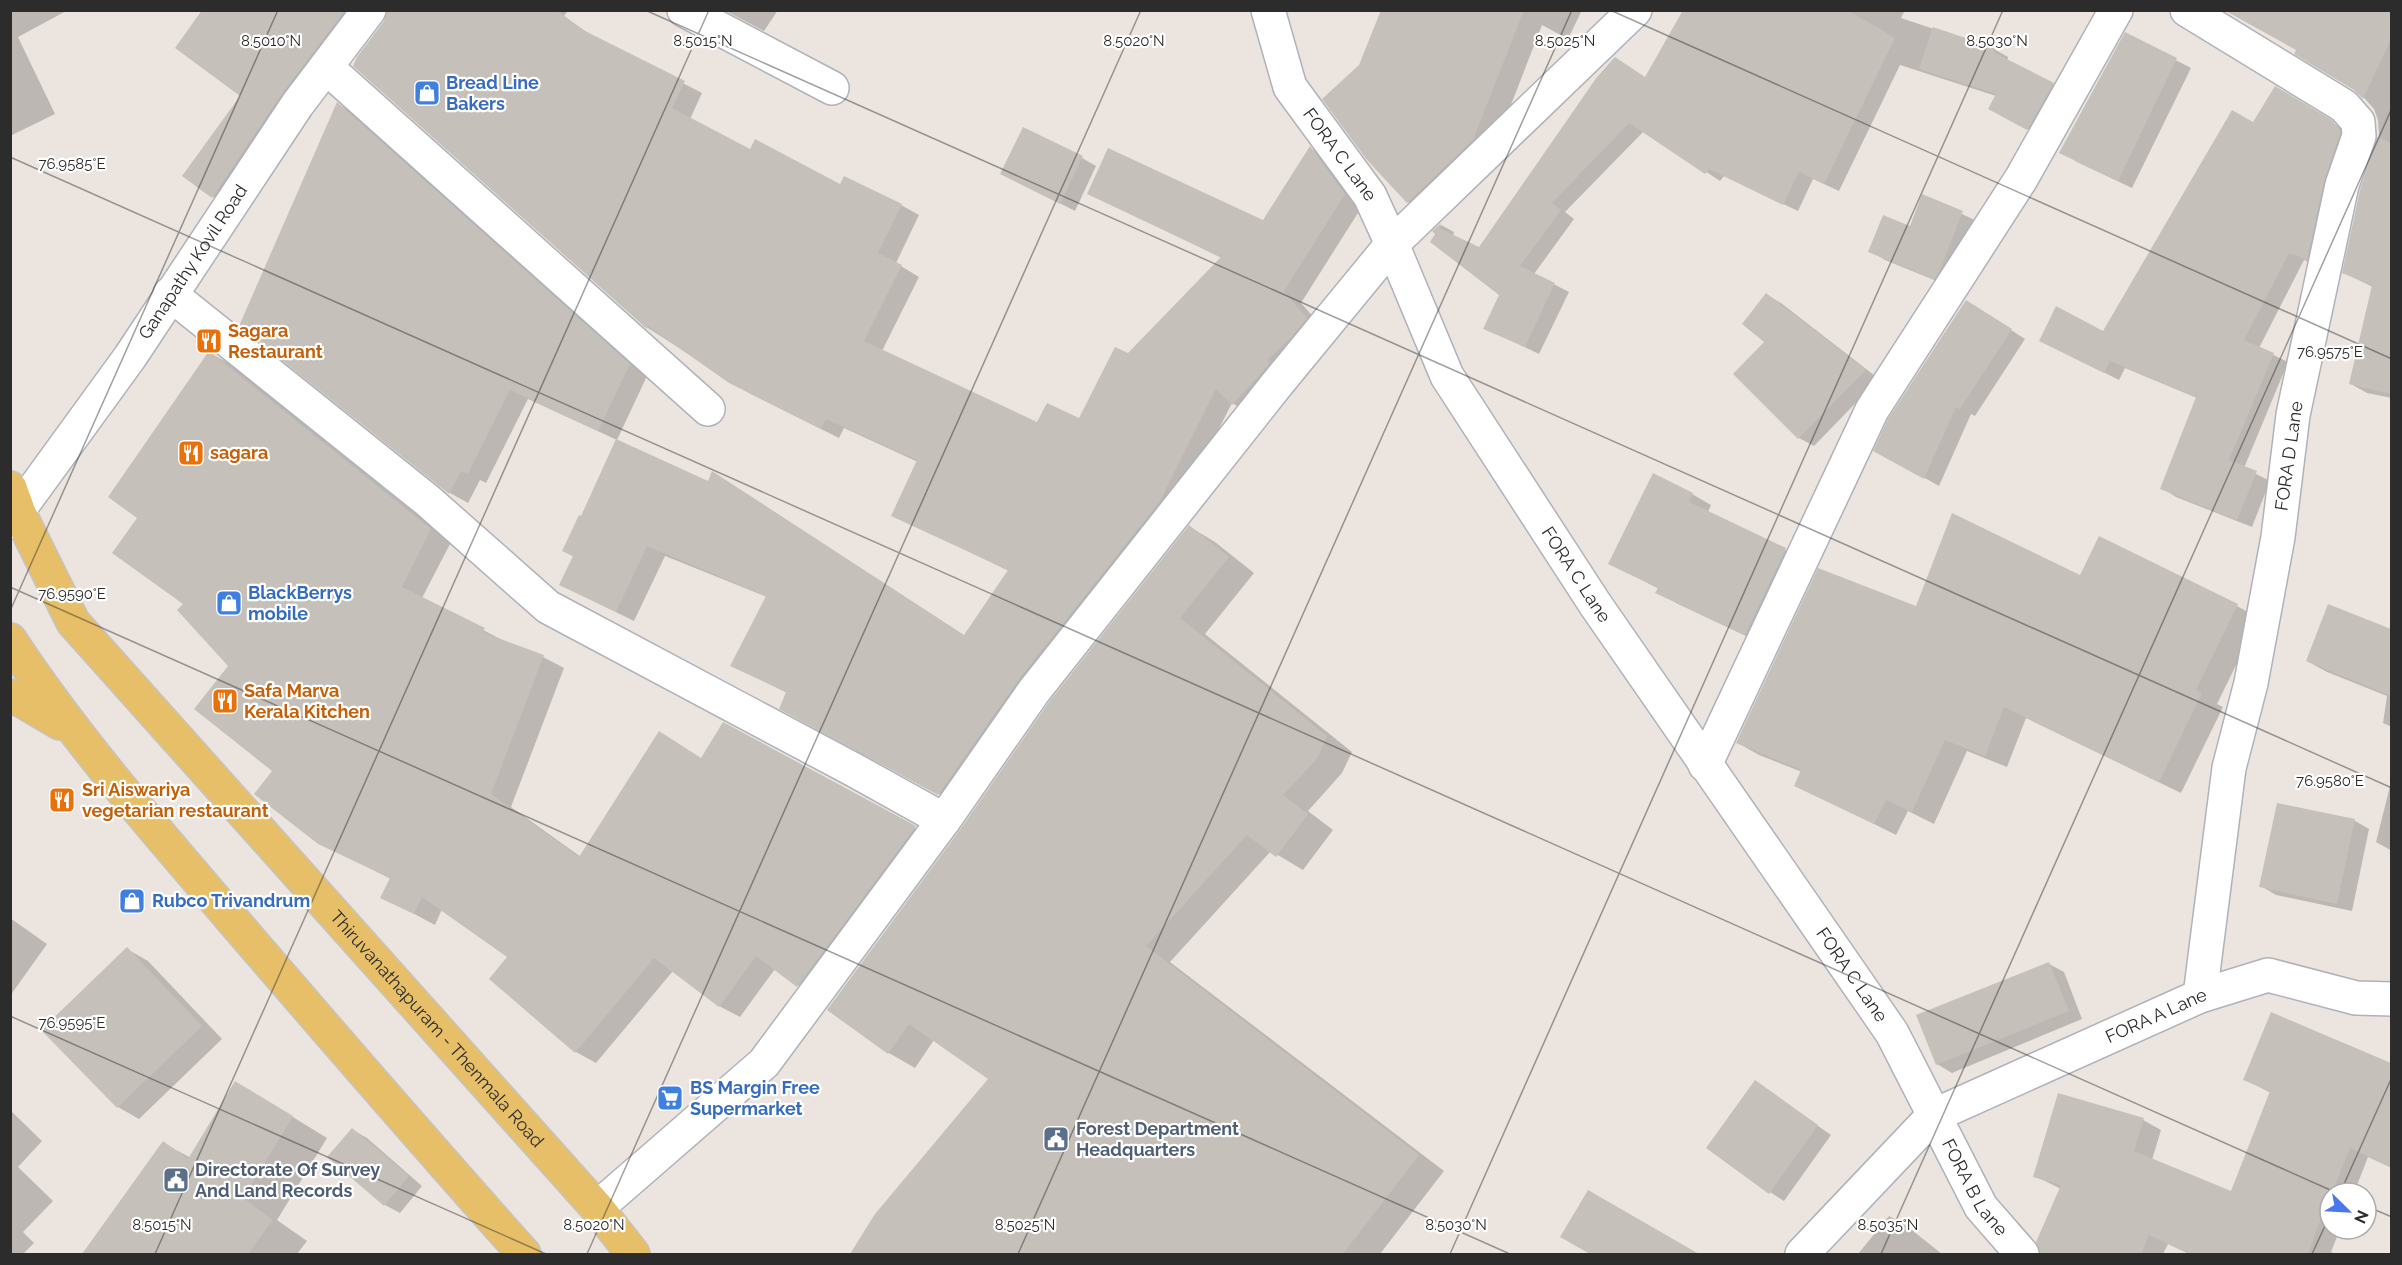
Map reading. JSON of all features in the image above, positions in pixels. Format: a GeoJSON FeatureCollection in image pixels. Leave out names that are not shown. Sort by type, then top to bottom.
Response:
{"type":"FeatureCollection","features":[{"type":"Feature","properties":{"kind":"main road","name":"Thiruvanathapuram - Thenmala Road"},"geometry":{"type":"LineString","coordinates":[[13,508],[73,622],[597,1208],[630,1254]]}},
{"type":"Feature","properties":{"kind":"main road"},"geometry":{"type":"LineString","coordinates":[[10,640],[46,694],[136,808],[373,1084],[524,1254]]}},
{"type":"Feature","properties":{"kind":"main road"},"geometry":{"type":"LineString","coordinates":[[10,696],[21,700],[77,733]]}},
{"type":"Feature","properties":{"kind":"street","name":"Ganapathy Kovil Road"},"geometry":{"type":"LineString","coordinates":[[13,508],[130,357],[297,105],[369,10]]}},
{"type":"Feature","properties":{"kind":"street"},"geometry":{"type":"LineString","coordinates":[[684,10],[832,88]]}},
{"type":"Feature","properties":{"kind":"street","name":"FORA C Lane"},"geometry":{"type":"LineString","coordinates":[[1268,10],[1290,87],[1370,196],[1447,376],[1589,594],[1892,1033],[1933,1116]]}},
{"type":"Feature","properties":{"kind":"street"},"geometry":{"type":"LineString","coordinates":[[597,1208],[764,1063],[944,820],[1034,691],[1277,384],[1392,244],[1635,10]]}},
{"type":"Feature","properties":{"kind":"street"},"geometry":{"type":"LineString","coordinates":[[1706,765],[1872,410],[2021,179],[2116,10]]}},
{"type":"Feature","properties":{"kind":"street","name":"FORA D Lane"},"geometry":{"type":"LineString","coordinates":[[2187,10],[2344,106],[2358,122],[2359,136],[2342,185],[2294,415],[2276,548],[2251,683],[2229,768],[2200,996]]}},
{"type":"Feature","properties":{"kind":"street"},"geometry":{"type":"LineString","coordinates":[[326,67],[708,409]]}},
{"type":"Feature","properties":{"kind":"street"},"geometry":{"type":"LineString","coordinates":[[170,294],[428,500],[548,607],[944,820]]}},
{"type":"Feature","properties":{"kind":"street","name":"FORA A Lane"},"geometry":{"type":"LineString","coordinates":[[1933,1116],[2200,996],[2268,975],[2356,998],[2391,999]]}},
{"type":"Feature","properties":{"kind":"street"},"geometry":{"type":"LineString","coordinates":[[1802,1254],[1933,1116]]}},
{"type":"Feature","properties":{"kind":"street","name":"FORA B Lane"},"geometry":{"type":"LineString","coordinates":[[1933,1116],[1981,1207],[2022,1254]]}},
{"type":"Feature","properties":{"kind":"building"},"geometry":{"type":"Polygon","coordinates":[[[202,10],[345,10],[281,95],[212,198],[182,176],[240,96],[175,48],[202,10]]]}},
{"type":"Feature","properties":{"kind":"building"},"geometry":{"type":"Polygon","coordinates":[[[387,10],[556,10],[583,30],[685,81],[672,108],[750,149],[755,139],[840,184],[844,176],[902,204],[878,253],[902,265],[864,341],[1037,422],[1047,403],[1079,418],[1115,347],[1128,353],[1221,257],[1087,194],[1108,148],[1263,220],[1310,146],[1345,194],[1284,291],[1307,318],[1290,339],[1267,360],[1270,363],[1232,405],[1216,389],[1160,501],[1019,679],[938,795],[779,709],[786,692],[730,666],[766,596],[647,546],[616,612],[559,585],[573,556],[562,551],[579,515],[581,516],[616,439],[708,481],[712,471],[964,635],[1008,570],[891,516],[917,460],[826,419],[821,429],[729,383],[648,326],[647,329],[353,66],[357,57],[384,21],[387,10]]]}},
{"type":"Feature","properties":{"kind":"building"},"geometry":{"type":"Polygon","coordinates":[[[1381,10],[1524,10],[1473,140],[1407,203],[1367,160],[1322,99],[1359,65],[1381,10]]]}},
{"type":"Feature","properties":{"kind":"building"},"geometry":{"type":"Polygon","coordinates":[[[1683,10],[1847,10],[1895,38],[1824,184],[1799,172],[1783,205],[1709,169],[1705,174],[1629,123],[1552,203],[1561,210],[1520,266],[1555,283],[1525,347],[1483,329],[1499,295],[1430,242],[1435,234],[1432,231],[1441,223],[1439,228],[1479,247],[1597,77],[1615,57],[1645,77],[1683,10]]]}},
{"type":"Feature","properties":{"kind":"building"},"geometry":{"type":"Polygon","coordinates":[[[2224,10],[2391,10],[2391,39],[2363,99],[2354,90],[2294,54],[2296,50],[2224,10]]]}},
{"type":"Feature","properties":{"kind":"building"},"geometry":{"type":"Polygon","coordinates":[[[1933,27],[1995,48],[1993,52],[2054,83],[2027,130],[1988,109],[1996,94],[1919,69],[1933,27]]]}},
{"type":"Feature","properties":{"kind":"building"},"geometry":{"type":"Polygon","coordinates":[[[2125,32],[2177,58],[2118,181],[2059,153],[2125,32]]]}},
{"type":"Feature","properties":{"kind":"building"},"geometry":{"type":"Polygon","coordinates":[[[2275,86],[2332,120],[2340,130],[2340,134],[2324,181],[2307,260],[2289,253],[2244,340],[2274,353],[2229,460],[2257,471],[2237,520],[2160,489],[2196,397],[2110,361],[2104,373],[2039,341],[2056,306],[2103,331],[2232,110],[2253,122],[2275,86]]]}},
{"type":"Feature","properties":{"kind":"building"},"geometry":{"type":"Polygon","coordinates":[[[337,102],[630,364],[598,431],[510,390],[468,474],[461,471],[449,494],[239,326],[337,102]]]}},
{"type":"Feature","properties":{"kind":"building"},"geometry":{"type":"Polygon","coordinates":[[[1023,127],[1083,156],[1060,204],[1000,174],[1023,127]]]}},
{"type":"Feature","properties":{"kind":"building"},"geometry":{"type":"Polygon","coordinates":[[[2377,137],[2391,143],[2391,394],[2349,384],[2372,285],[2342,273],[2360,190],[2377,137]]]}},
{"type":"Feature","properties":{"kind":"building"},"geometry":{"type":"Polygon","coordinates":[[[1922,194],[1963,211],[1940,270],[1934,279],[1868,252],[1883,215],[1910,226],[1922,194]]]}},
{"type":"Feature","properties":{"kind":"building"},"geometry":{"type":"Polygon","coordinates":[[[1766,293],[1866,370],[1798,439],[1733,374],[1764,342],[1742,324],[1766,293]]]}},
{"type":"Feature","properties":{"kind":"building"},"geometry":{"type":"Polygon","coordinates":[[[1966,300],[2012,329],[1960,409],[1956,407],[1924,479],[1873,451],[1888,419],[1966,300]]]}},
{"type":"Feature","properties":{"kind":"building"},"geometry":{"type":"Polygon","coordinates":[[[209,351],[431,529],[402,587],[485,628],[482,632],[544,655],[491,794],[579,857],[659,731],[701,758],[723,722],[916,826],[797,987],[756,956],[719,1007],[654,958],[575,1053],[489,979],[507,957],[422,897],[414,914],[380,898],[390,878],[318,844],[254,794],[272,771],[194,709],[228,666],[177,610],[183,604],[112,553],[137,518],[108,497],[209,351]]]}},
{"type":"Feature","properties":{"kind":"building"},"geometry":{"type":"Polygon","coordinates":[[[1653,473],[1693,493],[1689,502],[1786,548],[1745,635],[1655,593],[1658,588],[1608,564],[1653,473]]]}},
{"type":"Feature","properties":{"kind":"building"},"geometry":{"type":"Polygon","coordinates":[[[1952,513],[2080,575],[2099,536],[2238,604],[2196,690],[2202,693],[2159,782],[2004,707],[1985,756],[1945,740],[1912,812],[1886,800],[1874,824],[1794,786],[1801,770],[1736,743],[1818,568],[1916,606],[1952,513]]]}},
{"type":"Feature","properties":{"kind":"building"},"geometry":{"type":"Polygon","coordinates":[[[1189,525],[1229,557],[1180,618],[1327,736],[1317,759],[1283,795],[1308,814],[1276,857],[1247,835],[1146,946],[1419,1155],[1343,1254],[850,1254],[875,1214],[988,1079],[909,1024],[888,1054],[827,1010],[959,831],[1049,702],[1189,525]]]}},
{"type":"Feature","properties":{"kind":"building"},"geometry":{"type":"Polygon","coordinates":[[[2328,604],[2391,629],[2391,696],[2306,661],[2328,604]]]}},
{"type":"Feature","properties":{"kind":"building"},"geometry":{"type":"Polygon","coordinates":[[[2277,803],[2355,819],[2337,904],[2259,887],[2277,803]]]}},
{"type":"Feature","properties":{"kind":"building"},"geometry":{"type":"Polygon","coordinates":[[[127,947],[202,1026],[117,1108],[41,1030],[127,947]]]}},
{"type":"Feature","properties":{"kind":"building"},"geometry":{"type":"Polygon","coordinates":[[[2049,962],[2069,1011],[1936,1065],[1916,1015],[2049,962]]]}},
{"type":"Feature","properties":{"kind":"building"},"geometry":{"type":"Polygon","coordinates":[[[2271,1012],[2391,1063],[2391,1167],[2350,1148],[2337,1181],[2318,1181],[2318,1226],[2308,1254],[2191,1254],[2149,1235],[2141,1254],[2040,1254],[2036,1242],[2061,1185],[2033,1177],[2058,1093],[2144,1118],[2134,1151],[2231,1191],[2270,1091],[2243,1080],[2271,1012]]]}},
{"type":"Feature","properties":{"kind":"building"},"geometry":{"type":"Polygon","coordinates":[[[1755,1080],[1818,1125],[1769,1194],[1706,1148],[1755,1080]]]}},
{"type":"Feature","properties":{"kind":"building","name":"Directorate Of Survey And Land Records"},"geometry":{"type":"Polygon","coordinates":[[[235,1081],[293,1116],[243,1198],[273,1220],[248,1254],[82,1254],[163,1141],[188,1159],[235,1081]]]}},
{"type":"Feature","properties":{"kind":"building"},"geometry":{"type":"Polygon","coordinates":[[[352,1128],[409,1176],[384,1206],[327,1157],[352,1128]]]}},
{"type":"Feature","properties":{"kind":"building"},"geometry":{"type":"Polygon","coordinates":[[[1588,1190],[1699,1254],[1590,1254],[1560,1237],[1588,1190]]]}},
{"type":"Feature","properties":{"kind":"place","name":"Bread Line Bakers"},"geometry":{"type":"Point","coordinates":[427,93]}},
{"type":"Feature","properties":{"kind":"place","name":"Sagara Restaurant"},"geometry":{"type":"Point","coordinates":[209,341]}},
{"type":"Feature","properties":{"kind":"place","name":"sagara"},"geometry":{"type":"Point","coordinates":[191,453]}},
{"type":"Feature","properties":{"kind":"place","name":"BlackBerrys mobile"},"geometry":{"type":"Point","coordinates":[229,603]}},
{"type":"Feature","properties":{"kind":"place","name":"Safa Marva Kerala Kitchen"},"geometry":{"type":"Point","coordinates":[225,701]}},
{"type":"Feature","properties":{"kind":"place","name":"Sri Aiswariya vegetarian restaurant"},"geometry":{"type":"Point","coordinates":[62,800]}},
{"type":"Feature","properties":{"kind":"place","name":"Rubco Trivandrum"},"geometry":{"type":"Point","coordinates":[132,901]}},
{"type":"Feature","properties":{"kind":"place","name":"BS Margin Free Supermarket"},"geometry":{"type":"Point","coordinates":[670,1098]}},
{"type":"Feature","properties":{"kind":"place","name":"Forest Department Headquarters"},"geometry":{"type":"Point","coordinates":[1056,1139]}},
{"type":"Feature","properties":{"kind":"place","name":"Directorate Of Survey And Land Records"},"geometry":{"type":"Point","coordinates":[176,1180]}}]}
